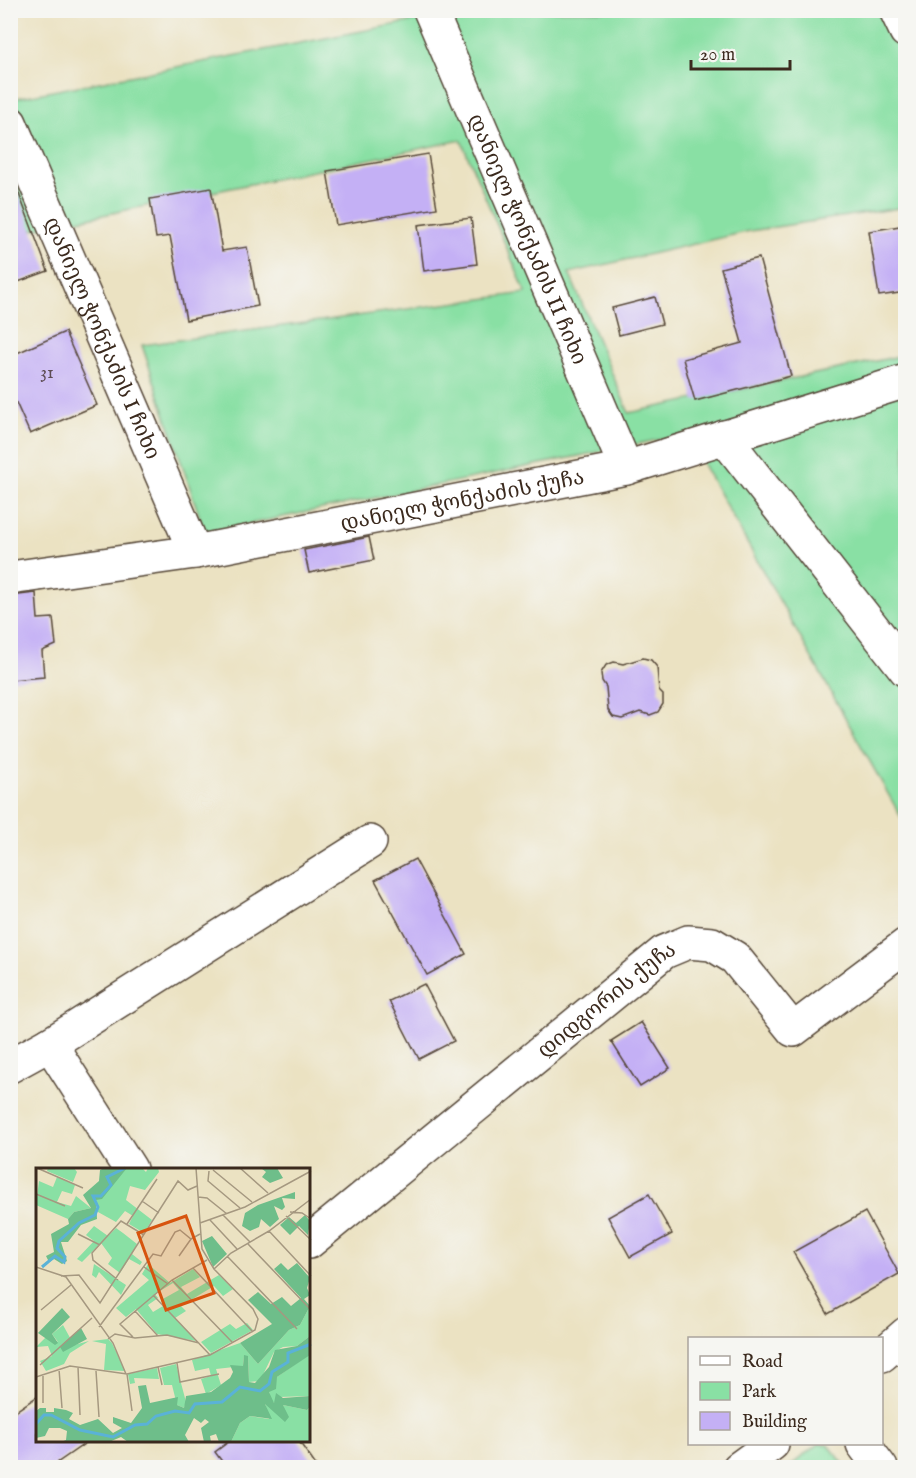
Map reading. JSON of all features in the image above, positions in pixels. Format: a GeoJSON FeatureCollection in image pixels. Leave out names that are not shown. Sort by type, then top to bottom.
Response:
{"type":"FeatureCollection","features":[{"type":"Feature","properties":{"kind":"street","name":"დანიელ ჭონქაძის II ჩიხი"},"geometry":{"type":"LineString","coordinates":[[430,10],[626,468]]}},
{"type":"Feature","properties":{"kind":"street"},"geometry":{"type":"LineString","coordinates":[[896,10],[906,31]]}},
{"type":"Feature","properties":{"kind":"street","name":"დანიელ ჭონქაძის I ჩიხი"},"geometry":{"type":"LineString","coordinates":[[10,123],[195,552]]}},
{"type":"Feature","properties":{"kind":"street","name":"დანიელ ჭონქაძის ქუჩა"},"geometry":{"type":"LineString","coordinates":[[10,578],[195,552],[626,468],[906,381]]}},
{"type":"Feature","properties":{"kind":"street"},"geometry":{"type":"LineString","coordinates":[[724,437],[906,670]]}},
{"type":"Feature","properties":{"kind":"street"},"geometry":{"type":"LineString","coordinates":[[10,1066],[50,1044],[370,843]]}},
{"type":"Feature","properties":{"kind":"street","name":"დიდგორის ქუჩა"},"geometry":{"type":"LineString","coordinates":[[310,1241],[664,952],[688,942],[712,944],[735,958],[793,1030],[906,945]]}},
{"type":"Feature","properties":{"kind":"street"},"geometry":{"type":"LineString","coordinates":[[50,1044],[129,1168]]}},
{"type":"Feature","properties":{"kind":"street"},"geometry":{"type":"LineString","coordinates":[[883,1355],[906,1334]]}},
{"type":"Feature","properties":{"kind":"street"},"geometry":{"type":"LineString","coordinates":[[739,1467],[769,1445]]}},
{"type":"Feature","properties":{"kind":"street"},"geometry":{"type":"LineString","coordinates":[[864,1445],[881,1467]]}},
{"type":"Feature","properties":{"kind":"green space"},"geometry":{"type":"Polygon","coordinates":[[[465,11],[905,11],[905,207],[750,231],[569,273],[629,413],[905,355],[905,824],[686,434],[205,533],[142,345],[526,293],[461,140],[12,234],[11,99],[465,11]]]}},
{"type":"Feature","properties":{"kind":"green space"},"geometry":{"type":"Polygon","coordinates":[[[817,1445],[829,1445],[846,1467],[789,1467],[817,1445]]]}},
{"type":"Feature","properties":{"kind":"building"},"geometry":{"type":"Polygon","coordinates":[[[428,154],[437,208],[336,225],[327,171],[428,154]]]}},
{"type":"Feature","properties":{"kind":"building"},"geometry":{"type":"Polygon","coordinates":[[[13,178],[48,271],[10,285],[10,179],[13,178]]]}},
{"type":"Feature","properties":{"kind":"building"},"geometry":{"type":"Polygon","coordinates":[[[211,188],[222,251],[247,247],[258,306],[186,320],[170,236],[156,238],[150,199],[211,188]]]}},
{"type":"Feature","properties":{"kind":"building"},"geometry":{"type":"Polygon","coordinates":[[[471,218],[477,264],[424,271],[418,225],[471,218]]]}},
{"type":"Feature","properties":{"kind":"building"},"geometry":{"type":"Polygon","coordinates":[[[906,225],[906,292],[879,296],[869,231],[906,225]]]}},
{"type":"Feature","properties":{"kind":"building"},"geometry":{"type":"Polygon","coordinates":[[[759,258],[791,376],[695,401],[683,359],[742,343],[721,268],[759,258]]]}},
{"type":"Feature","properties":{"kind":"building"},"geometry":{"type":"Polygon","coordinates":[[[655,297],[662,324],[619,335],[612,308],[655,297]]]}},
{"type":"Feature","properties":{"kind":"building"},"geometry":{"type":"Polygon","coordinates":[[[65,332],[97,405],[30,434],[10,389],[10,356],[65,332]]]}},
{"type":"Feature","properties":{"kind":"building"},"geometry":{"type":"Polygon","coordinates":[[[369,537],[374,560],[309,573],[304,550],[369,537]]]}},
{"type":"Feature","properties":{"kind":"building"},"geometry":{"type":"Polygon","coordinates":[[[36,593],[38,619],[53,618],[56,645],[42,651],[44,677],[10,680],[10,596],[36,593]]]}},
{"type":"Feature","properties":{"kind":"building"},"geometry":{"type":"Polygon","coordinates":[[[643,658],[651,660],[657,667],[659,691],[663,695],[663,704],[658,712],[650,715],[640,712],[622,719],[613,717],[608,710],[606,687],[601,673],[606,665],[614,662],[623,664],[643,658]]]}},
{"type":"Feature","properties":{"kind":"building"},"geometry":{"type":"Polygon","coordinates":[[[415,859],[466,954],[427,975],[375,880],[415,859]]]}},
{"type":"Feature","properties":{"kind":"building"},"geometry":{"type":"Polygon","coordinates":[[[424,984],[454,1041],[419,1059],[389,1001],[424,984]]]}},
{"type":"Feature","properties":{"kind":"building"},"geometry":{"type":"Polygon","coordinates":[[[641,1022],[670,1068],[640,1087],[611,1041],[641,1022]]]}},
{"type":"Feature","properties":{"kind":"building"},"geometry":{"type":"Polygon","coordinates":[[[649,1194],[672,1234],[630,1257],[608,1217],[649,1194]]]}},
{"type":"Feature","properties":{"kind":"building"},"geometry":{"type":"Polygon","coordinates":[[[865,1212],[899,1274],[828,1314],[793,1252],[865,1212]]]}},
{"type":"Feature","properties":{"kind":"building"},"geometry":{"type":"Polygon","coordinates":[[[36,1397],[36,1442],[87,1442],[51,1467],[10,1467],[10,1415],[36,1397]]]}},
{"type":"Feature","properties":{"kind":"building"},"geometry":{"type":"Polygon","coordinates":[[[228,1442],[299,1442],[317,1467],[226,1467],[215,1452],[228,1442]]]}}]}
